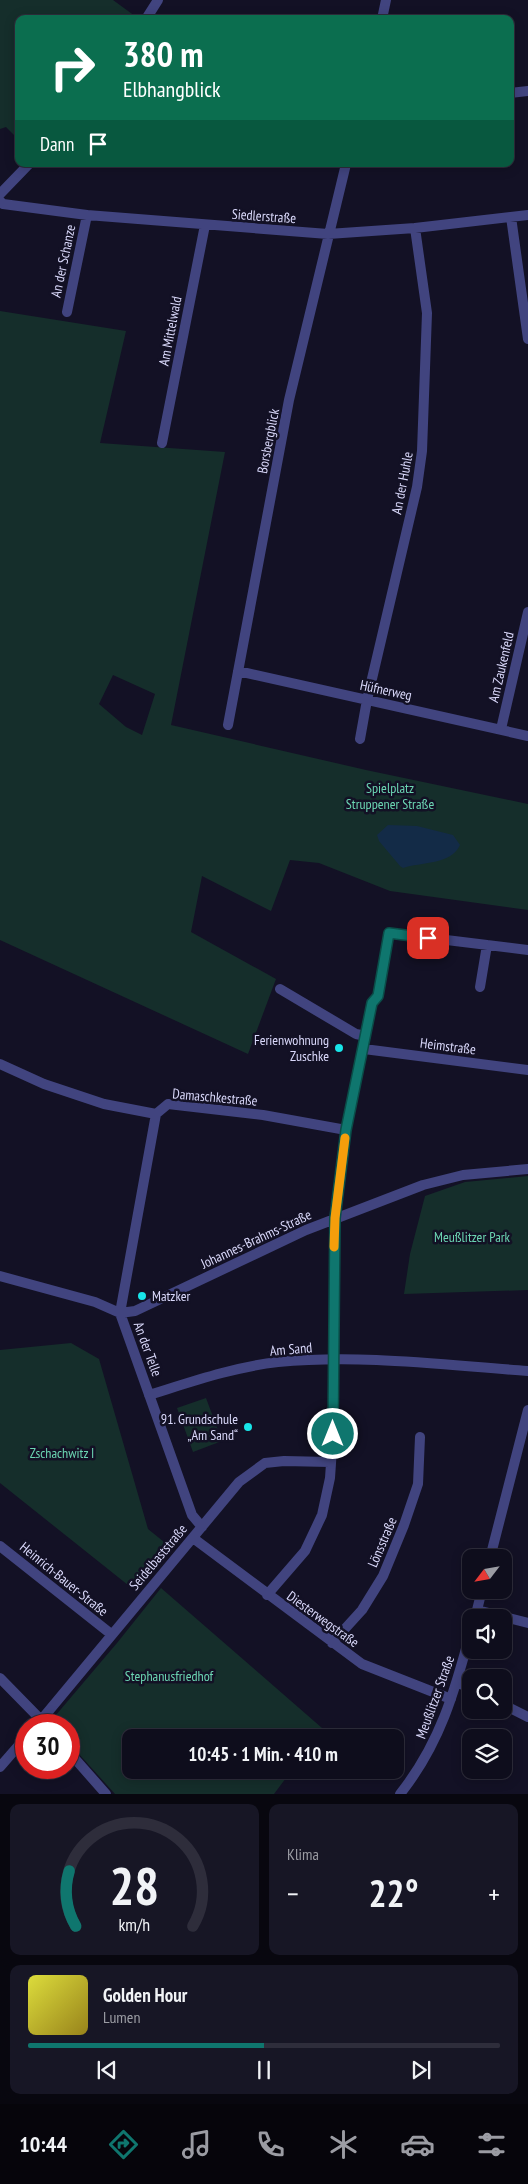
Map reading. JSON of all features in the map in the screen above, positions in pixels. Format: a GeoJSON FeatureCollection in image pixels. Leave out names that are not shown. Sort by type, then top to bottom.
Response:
{"type":"FeatureCollection","features":[{"type":"Feature","properties":{"kind":"street"},"geometry":{"type":"LineString","coordinates":[[149,15],[158,0]]}},
{"type":"Feature","properties":{"kind":"street"},"geometry":{"type":"LineString","coordinates":[[383,15],[386,0]]}},
{"type":"Feature","properties":{"kind":"street"},"geometry":{"type":"LineString","coordinates":[[514,93],[528,91]]}},
{"type":"Feature","properties":{"kind":"street"},"geometry":{"type":"LineString","coordinates":[[0,194],[26,167]]}},
{"type":"Feature","properties":{"kind":"street","name":"Borsbergblick"},"geometry":{"type":"LineString","coordinates":[[228,725],[289,400],[345,167]]}},
{"type":"Feature","properties":{"kind":"street","name":"Siedlerstraße"},"geometry":{"type":"LineString","coordinates":[[0,201],[3,204],[86,215],[328,234],[415,228],[528,215]]}},
{"type":"Feature","properties":{"kind":"street","name":"An der Schanze"},"geometry":{"type":"LineString","coordinates":[[67,312],[86,215]]}},
{"type":"Feature","properties":{"kind":"street"},"geometry":{"type":"LineString","coordinates":[[511,218],[528,339]]}},
{"type":"Feature","properties":{"kind":"street","name":"Am Mittelwald"},"geometry":{"type":"LineString","coordinates":[[162,443],[205,225]]}},
{"type":"Feature","properties":{"kind":"street","name":"An der Huhle"},"geometry":{"type":"LineString","coordinates":[[360,739],[367,700],[417,487],[422,451],[427,313],[415,228]]}},
{"type":"Feature","properties":{"kind":"street","name":"Am Zaukenfeld"},"geometry":{"type":"LineString","coordinates":[[501,729],[528,612]]}},
{"type":"Feature","properties":{"kind":"street","name":"Hüfnerweg"},"geometry":{"type":"LineString","coordinates":[[238,671],[528,736]]}},
{"type":"Feature","properties":{"kind":"street"},"geometry":{"type":"LineString","coordinates":[[267,1595],[304,1551],[322,1515],[330,1478],[333,1434],[335,1218],[346,1130],[372,1003],[378,996],[389,933],[528,950]]}},
{"type":"Feature","properties":{"kind":"street"},"geometry":{"type":"LineString","coordinates":[[480,987],[487,945]]}},
{"type":"Feature","properties":{"kind":"street"},"geometry":{"type":"LineString","coordinates":[[280,989],[356,1034],[366,1036]]}},
{"type":"Feature","properties":{"kind":"street","name":"Heimstraße"},"geometry":{"type":"LineString","coordinates":[[364,1049],[528,1070]]}},
{"type":"Feature","properties":{"kind":"street","name":"Damaschkestraße"},"geometry":{"type":"LineString","coordinates":[[0,1064],[44,1084],[104,1104],[156,1114],[168,1104],[263,1115],[346,1130]]}},
{"type":"Feature","properties":{"kind":"street","name":"An der Telle"},"geometry":{"type":"LineString","coordinates":[[156,1114],[120,1313],[192,1516],[202,1527]]}},
{"type":"Feature","properties":{"kind":"street","name":"Johannes-Brahms-Straße"},"geometry":{"type":"LineString","coordinates":[[120,1313],[135,1311],[335,1218],[423,1185],[448,1178],[528,1169]]}},
{"type":"Feature","properties":{"kind":"street"},"geometry":{"type":"LineString","coordinates":[[0,1276],[95,1302],[120,1313]]}},
{"type":"Feature","properties":{"kind":"street","name":"Am Sand"},"geometry":{"type":"LineString","coordinates":[[150,1395],[220,1374],[276,1362],[358,1358],[528,1371]]}},
{"type":"Feature","properties":{"kind":"street"},"geometry":{"type":"LineString","coordinates":[[492,1549],[528,1410]]}},
{"type":"Feature","properties":{"kind":"street","name":"Lönsstraße"},"geometry":{"type":"LineString","coordinates":[[332,1644],[362,1610],[383,1576],[404,1526],[418,1484],[420,1437]]}},
{"type":"Feature","properties":{"kind":"street","name":"Seidelbaststraße"},"geometry":{"type":"LineString","coordinates":[[48,1714],[111,1634],[239,1482],[266,1463],[284,1461],[330,1462]]}},
{"type":"Feature","properties":{"kind":"street","name":"Diesterwegstraße"},"geometry":{"type":"LineString","coordinates":[[192,1538],[332,1644],[362,1664],[451,1699]]}},
{"type":"Feature","properties":{"kind":"street","name":"Heinrich-Bauer-Straße"},"geometry":{"type":"LineString","coordinates":[[0,1546],[111,1634]]}},
{"type":"Feature","properties":{"kind":"street"},"geometry":{"type":"LineString","coordinates":[[512,1620],[528,1623]]}},
{"type":"Feature","properties":{"kind":"street","name":"Meußlitzer Straße"},"geometry":{"type":"LineString","coordinates":[[400,1794],[414,1777],[434,1744],[457,1682],[463,1659]]}},
{"type":"Feature","properties":{"kind":"street"},"geometry":{"type":"LineString","coordinates":[[0,1678],[33,1714]]}},
{"type":"Feature","properties":{"kind":"street"},"geometry":{"type":"LineString","coordinates":[[457,1682],[462,1684]]}},
{"type":"Feature","properties":{"kind":"street"},"geometry":{"type":"LineString","coordinates":[[512,1709],[528,1718]]}},
{"type":"Feature","properties":{"kind":"street"},"geometry":{"type":"LineString","coordinates":[[0,1767],[15,1750]]}},
{"type":"Feature","properties":{"kind":"street"},"geometry":{"type":"LineString","coordinates":[[80,1764],[106,1794]]}},
{"type":"Feature","properties":{"kind":"green space"},"geometry":{"type":"Polygon","coordinates":[[[0,0],[113,0],[134,15],[15,15],[15,136],[6,127],[0,129],[0,0]]]}},
{"type":"Feature","properties":{"kind":"green space","name":"Spielplatz Struppener Straße"},"geometry":{"type":"Polygon","coordinates":[[[0,311],[126,331],[100,443],[225,452],[171,725],[366,770],[528,804],[528,910],[390,891],[319,863],[290,860],[271,911],[202,876],[191,932],[276,979],[248,1054],[0,940],[0,311]],[[113,675],[99,704],[126,727],[142,735],[155,694],[113,675]]]}},
{"type":"Feature","properties":{"kind":"green space","name":"Meußlitzer Park"},"geometry":{"type":"Polygon","coordinates":[[[528,1176],[528,1290],[404,1294],[410,1254],[425,1196],[465,1182],[528,1176]]]}},
{"type":"Feature","properties":{"kind":"green space","name":"Zschachwitz I"},"geometry":{"type":"Polygon","coordinates":[[[71,1343],[99,1359],[148,1529],[169,1546],[133,1589],[0,1483],[0,1350],[71,1343]]]}},
{"type":"Feature","properties":{"kind":"green space"},"geometry":{"type":"Polygon","coordinates":[[[206,1398],[222,1441],[193,1452],[177,1408],[206,1398]]]}},
{"type":"Feature","properties":{"kind":"green space","name":"Stephanusfriedhof"},"geometry":{"type":"Polygon","coordinates":[[[161,1588],[322,1728],[122,1729],[122,1779],[285,1779],[274,1794],[115,1794],[80,1755],[80,1714],[57,1714],[161,1588]]]}},
{"type":"Feature","properties":{"kind":"water"},"geometry":{"type":"Polygon","coordinates":[[[388,825],[417,826],[453,835],[460,845],[450,856],[443,859],[403,868],[379,841],[377,835],[388,825]]]}},
{"type":"Feature","properties":{"kind":"slow traffic"},"geometry":{"type":"LineString","coordinates":[[334,1247],[335,1218],[345,1138]]}},
{"type":"Feature","properties":{"kind":"place","name":"Ferienwohnung Zuschke"},"geometry":{"type":"Point","coordinates":[339,1048]}},
{"type":"Feature","properties":{"kind":"place","name":"Matzker"},"geometry":{"type":"Point","coordinates":[142,1296]}},
{"type":"Feature","properties":{"kind":"place","name":"91. Grundschule „Am Sand“"},"geometry":{"type":"Point","coordinates":[248,1427]}},
{"type":"Feature","properties":{"kind":"route"},"geometry":{"type":"LineString","coordinates":[[333,1434],[335,1218],[346,1130],[372,1003],[378,996],[389,933],[428,938]]}}]}
